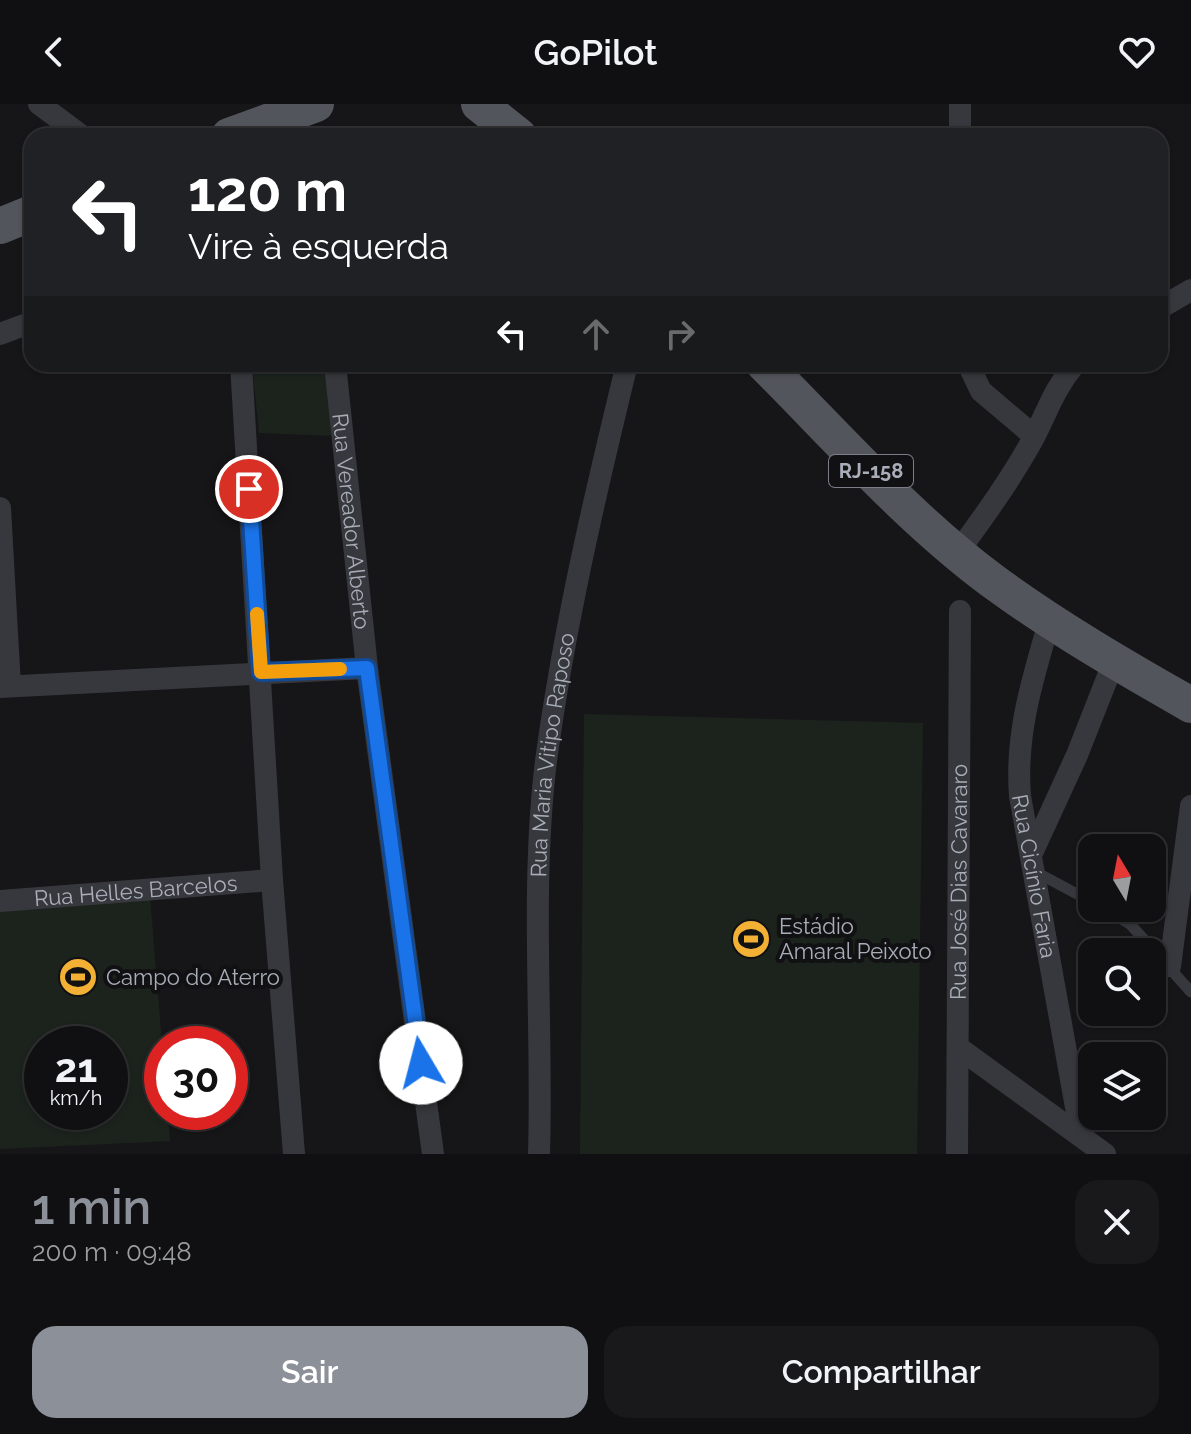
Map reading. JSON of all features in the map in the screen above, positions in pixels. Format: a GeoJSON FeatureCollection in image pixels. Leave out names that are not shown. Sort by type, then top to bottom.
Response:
{"type":"FeatureCollection","features":[{"type":"Feature","properties":{"kind":"main road"},"geometry":{"type":"LineString","coordinates":[[251,128],[316,104]]}},
{"type":"Feature","properties":{"kind":"main road"},"geometry":{"type":"LineString","coordinates":[[485,105],[509,128]]}},
{"type":"Feature","properties":{"kind":"main road"},"geometry":{"type":"LineString","coordinates":[[0,226],[24,216]]}},
{"type":"Feature","properties":{"kind":"main road","name":"RJ-158"},"geometry":{"type":"LineString","coordinates":[[772,372],[958,552],[1050,619],[1114,661],[1191,705]]}},
{"type":"Feature","properties":{"kind":"street"},"geometry":{"type":"LineString","coordinates":[[39,104],[71,128]]}},
{"type":"Feature","properties":{"kind":"street"},"geometry":{"type":"LineString","coordinates":[[960,104],[960,128]]}},
{"type":"Feature","properties":{"kind":"street"},"geometry":{"type":"LineString","coordinates":[[1168,303],[1191,290]]}},
{"type":"Feature","properties":{"kind":"street"},"geometry":{"type":"LineString","coordinates":[[0,334],[24,325]]}},
{"type":"Feature","properties":{"kind":"street"},"geometry":{"type":"LineString","coordinates":[[242,372],[272,880],[294,1154]]}},
{"type":"Feature","properties":{"kind":"street","name":"Rua Vereador Alberto"},"geometry":{"type":"LineString","coordinates":[[336,372],[367,668],[433,1154]]}},
{"type":"Feature","properties":{"kind":"street","name":"Rua Maria Vitipo Raposo"},"geometry":{"type":"LineString","coordinates":[[539,1154],[540,858],[546,762],[574,599],[625,372]]}},
{"type":"Feature","properties":{"kind":"street"},"geometry":{"type":"LineString","coordinates":[[972,372],[981,391],[1034,436]]}},
{"type":"Feature","properties":{"kind":"street"},"geometry":{"type":"LineString","coordinates":[[958,552],[1000,495],[1034,436],[1054,390],[1069,372]]}},
{"type":"Feature","properties":{"kind":"street"},"geometry":{"type":"LineString","coordinates":[[0,508],[5,687],[367,668]]}},
{"type":"Feature","properties":{"kind":"street","name":"Rua José Dias Cavararo"},"geometry":{"type":"LineString","coordinates":[[957,1154],[960,611]]}},
{"type":"Feature","properties":{"kind":"street","name":"Rua Cicínio Faria"},"geometry":{"type":"LineString","coordinates":[[1050,619],[1024,710],[1016,756],[1020,796],[1081,1135]]}},
{"type":"Feature","properties":{"kind":"street"},"geometry":{"type":"LineString","coordinates":[[1033,862],[1114,661]]}},
{"type":"Feature","properties":{"kind":"street"},"geometry":{"type":"LineString","coordinates":[[1170,966],[1191,806]]}},
{"type":"Feature","properties":{"kind":"street","name":"Rua Helles Barcelos"},"geometry":{"type":"LineString","coordinates":[[0,901],[272,880]]}},
{"type":"Feature","properties":{"kind":"street"},"geometry":{"type":"LineString","coordinates":[[959,1048],[1105,1154]]}},
{"type":"Feature","properties":{"kind":"lane"},"geometry":{"type":"LineString","coordinates":[[1033,862],[1078,893]]}},
{"type":"Feature","properties":{"kind":"lane"},"geometry":{"type":"LineString","coordinates":[[1127,922],[1191,992]]}},
{"type":"Feature","properties":{"kind":"shaded area"},"geometry":{"type":"Polygon","coordinates":[[[253,372],[328,372],[336,436],[259,433],[253,372]]]}},
{"type":"Feature","properties":{"kind":"shaded area","name":"Estádio Amaral Peixoto"},"geometry":{"type":"Polygon","coordinates":[[[584,714],[923,723],[917,1154],[580,1154],[584,714]]]}},
{"type":"Feature","properties":{"kind":"shaded area","name":"Campo do Aterro"},"geometry":{"type":"Polygon","coordinates":[[[150,896],[161,1026],[144,1026],[144,1130],[169,1130],[170,1141],[0,1149],[0,910],[150,896]]]}},
{"type":"Feature","properties":{"kind":"slow traffic"},"geometry":{"type":"LineString","coordinates":[[257,614],[261,672],[340,669]]}},
{"type":"Feature","properties":{"kind":"place","name":"Estádio Amaral Peixoto"},"geometry":{"type":"Point","coordinates":[751,939]}},
{"type":"Feature","properties":{"kind":"place","name":"Campo do Aterro"},"geometry":{"type":"Point","coordinates":[78,977]}},
{"type":"Feature","properties":{"kind":"route"},"geometry":{"type":"LineString","coordinates":[[249,489],[261,672],[367,668],[421,1063]]}}]}
